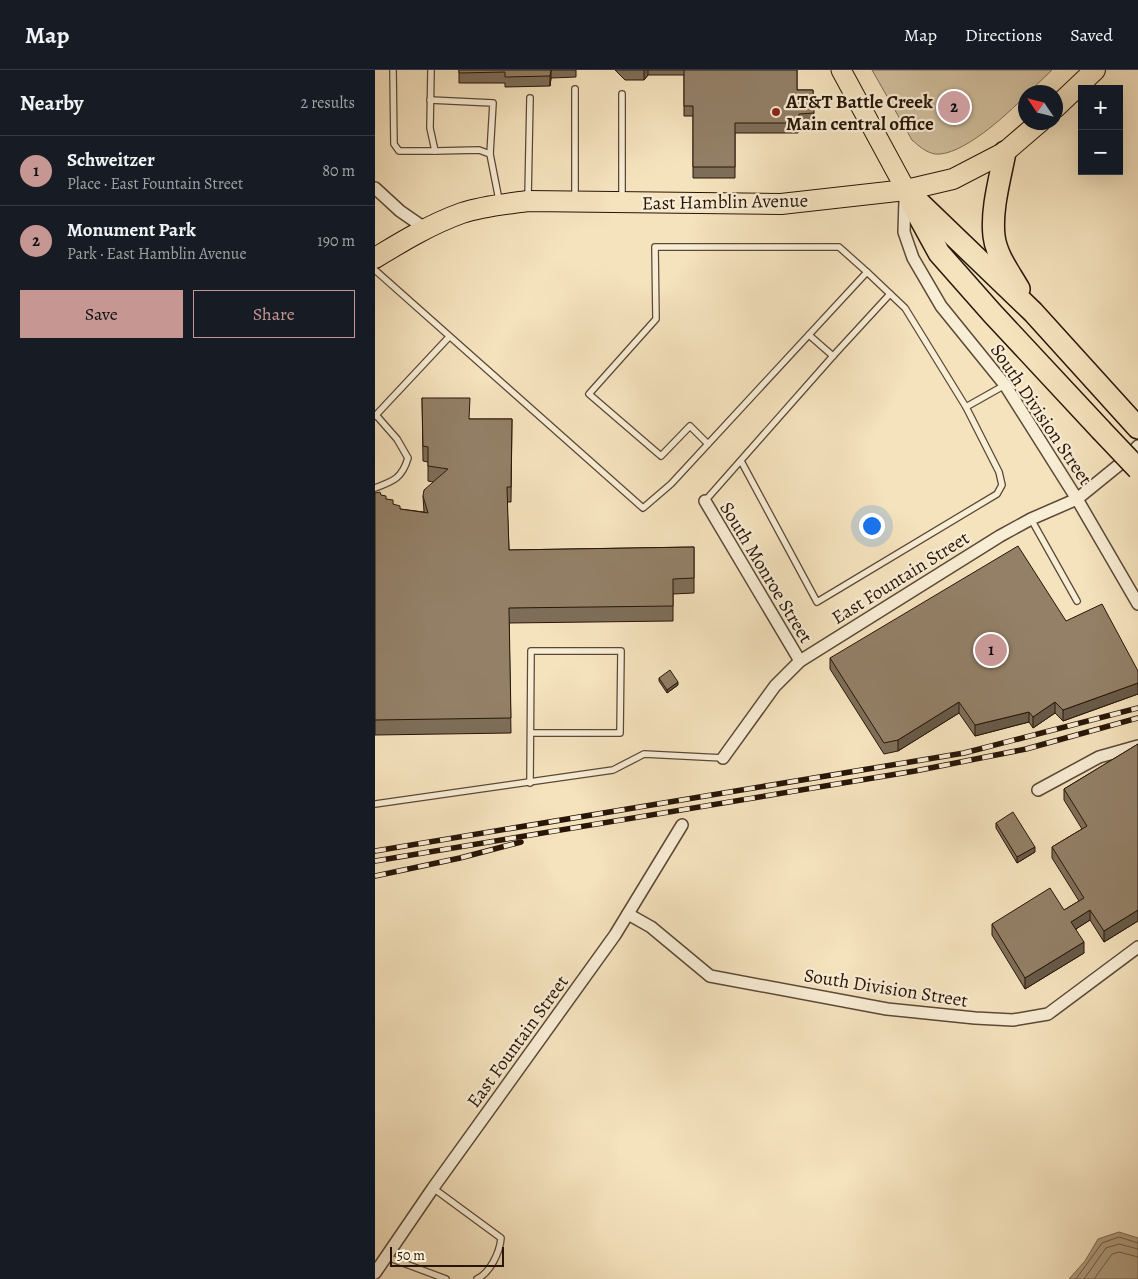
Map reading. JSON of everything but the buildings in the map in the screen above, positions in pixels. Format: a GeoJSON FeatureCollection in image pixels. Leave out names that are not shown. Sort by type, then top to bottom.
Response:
{"type":"FeatureCollection","features":[{"type":"Feature","properties":{"kind":"highway"},"geometry":{"type":"LineString","coordinates":[[1063,100],[1095,70]]}},
{"type":"Feature","properties":{"kind":"highway","name":"East Hamblin Avenue"},"geometry":{"type":"LineString","coordinates":[[375,258],[426,229],[463,213],[528,201],[781,204],[906,190],[953,179],[1005,152],[1031,130]]}},
{"type":"Feature","properties":{"kind":"highway"},"geometry":{"type":"LineString","coordinates":[[1005,152],[995,205],[994,237],[1002,261],[1033,312]]}},
{"type":"Feature","properties":{"kind":"highway"},"geometry":{"type":"LineString","coordinates":[[906,190],[1033,312],[1138,428]]}},
{"type":"Feature","properties":{"kind":"highway"},"geometry":{"type":"LineString","coordinates":[[906,190],[919,220],[939,252],[992,313],[1132,465]]}},
{"type":"Feature","properties":{"kind":"main road"},"geometry":{"type":"LineString","coordinates":[[841,70],[906,190]]}},
{"type":"Feature","properties":{"kind":"street"},"geometry":{"type":"LineString","coordinates":[[375,188],[400,211],[426,229]]}},
{"type":"Feature","properties":{"kind":"street","name":"South Division Street"},"geometry":{"type":"LineString","coordinates":[[906,190],[904,232],[913,258],[941,306],[1005,385],[1077,499],[1138,604]]}},
{"type":"Feature","properties":{"kind":"street","name":"East Fountain Street"},"geometry":{"type":"LineString","coordinates":[[723,758],[775,686],[800,661],[944,569],[1031,519],[1077,499],[1132,465],[1138,446]]}},
{"type":"Feature","properties":{"kind":"street","name":"South Monroe Street"},"geometry":{"type":"LineString","coordinates":[[705,501],[800,661]]}},
{"type":"Feature","properties":{"kind":"street"},"geometry":{"type":"LineString","coordinates":[[1038,790],[1099,757],[1138,746]]}},
{"type":"Feature","properties":{"kind":"street","name":"East Fountain Street"},"geometry":{"type":"LineString","coordinates":[[375,1274],[433,1188],[628,914],[682,825]]}},
{"type":"Feature","properties":{"kind":"street","name":"South Division Street"},"geometry":{"type":"LineString","coordinates":[[628,914],[651,926],[710,976],[887,1009],[975,1018],[1013,1020],[1047,1014],[1138,947]]}},
{"type":"Feature","properties":{"kind":"lane"},"geometry":{"type":"LineString","coordinates":[[393,70],[394,144],[399,151],[479,150],[490,154]]}},
{"type":"Feature","properties":{"kind":"lane"},"geometry":{"type":"LineString","coordinates":[[431,70],[430,128],[435,151]]}},
{"type":"Feature","properties":{"kind":"lane"},"geometry":{"type":"LineString","coordinates":[[575,89],[575,202]]}},
{"type":"Feature","properties":{"kind":"lane"},"geometry":{"type":"LineString","coordinates":[[622,94],[622,202]]}},
{"type":"Feature","properties":{"kind":"lane"},"geometry":{"type":"LineString","coordinates":[[528,201],[530,98]]}},
{"type":"Feature","properties":{"kind":"lane"},"geometry":{"type":"LineString","coordinates":[[431,100],[493,103],[490,154],[500,205]]}},
{"type":"Feature","properties":{"kind":"lane"},"geometry":{"type":"LineString","coordinates":[[708,444],[690,426],[661,456],[589,394],[656,319],[655,247],[839,247],[905,308],[966,407],[999,472],[1002,484],[997,494],[817,602],[741,460]]}},
{"type":"Feature","properties":{"kind":"lane"},"geometry":{"type":"LineString","coordinates":[[375,270],[643,508],[671,484],[867,272]]}},
{"type":"Feature","properties":{"kind":"lane"},"geometry":{"type":"LineString","coordinates":[[705,501],[890,294]]}},
{"type":"Feature","properties":{"kind":"lane"},"geometry":{"type":"LineString","coordinates":[[809,335],[833,356]]}},
{"type":"Feature","properties":{"kind":"lane"},"geometry":{"type":"LineString","coordinates":[[375,488],[393,481],[404,471],[408,458],[397,439],[375,416],[449,337]]}},
{"type":"Feature","properties":{"kind":"lane"},"geometry":{"type":"LineString","coordinates":[[966,407],[1005,385]]}},
{"type":"Feature","properties":{"kind":"lane"},"geometry":{"type":"LineString","coordinates":[[1031,519],[1077,601]]}},
{"type":"Feature","properties":{"kind":"lane"},"geometry":{"type":"LineString","coordinates":[[530,783],[531,651],[621,651],[620,733],[531,733]]}},
{"type":"Feature","properties":{"kind":"lane"},"geometry":{"type":"LineString","coordinates":[[375,804],[613,770],[644,754],[723,758]]}},
{"type":"Feature","properties":{"kind":"lane"},"geometry":{"type":"LineString","coordinates":[[433,1188],[501,1238],[500,1248],[483,1276],[477,1279]]}},
{"type":"Feature","properties":{"kind":"lane"},"geometry":{"type":"LineString","coordinates":[[387,1257],[446,1279]]}},
{"type":"Feature","properties":{"kind":"shaded area"},"geometry":{"type":"Polygon","coordinates":[[[872,70],[1052,70],[1036,85],[1018,85],[1018,103],[983,133],[958,149],[935,154],[920,147],[912,140],[872,70]]]}},
{"type":"Feature","properties":{"kind":"water"},"geometry":{"type":"Polygon","coordinates":[[[1119,1232],[1138,1238],[1138,1279],[1069,1279],[1085,1261],[1098,1239],[1119,1232]]]}},
{"type":"Feature","properties":{"kind":"railway"},"geometry":{"type":"LineString","coordinates":[[375,851],[964,753],[1138,708]]}},
{"type":"Feature","properties":{"kind":"railway"},"geometry":{"type":"LineString","coordinates":[[375,861],[915,771],[1026,749],[1138,718]]}},
{"type":"Feature","properties":{"kind":"railway"},"geometry":{"type":"LineString","coordinates":[[375,876],[460,858],[521,842]]}},
{"type":"Feature","properties":{"kind":"place","name":"Monument Park"},"geometry":{"type":"Point","coordinates":[954,107]}},
{"type":"Feature","properties":{"kind":"place","name":"AT&T Battle Creek Main central office"},"geometry":{"type":"Point","coordinates":[776,112]}},
{"type":"Feature","properties":{"kind":"place","name":"Schweitzer"},"geometry":{"type":"Point","coordinates":[991,650]}}]}
